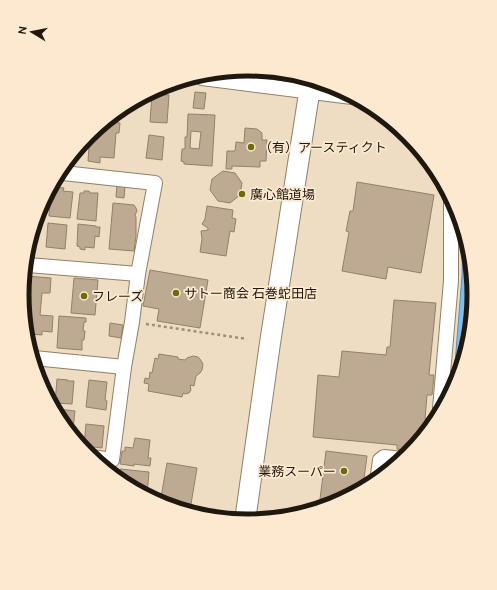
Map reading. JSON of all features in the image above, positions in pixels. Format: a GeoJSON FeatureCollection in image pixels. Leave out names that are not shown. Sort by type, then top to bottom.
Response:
{"type":"FeatureCollection","features":[{"type":"Feature","properties":{"kind":"street"},"geometry":{"type":"LineString","coordinates":[[212,79],[310,86],[326,93],[339,95]]}},
{"type":"Feature","properties":{"kind":"street"},"geometry":{"type":"LineString","coordinates":[[246,514],[270,343],[310,86]]}},
{"type":"Feature","properties":{"kind":"street"},"geometry":{"type":"LineString","coordinates":[[66,173],[155,183],[138,274],[112,460],[102,459]]}},
{"type":"Feature","properties":{"kind":"street"},"geometry":{"type":"LineString","coordinates":[[441,402],[451,281],[451,211]]}},
{"type":"Feature","properties":{"kind":"street"},"geometry":{"type":"LineString","coordinates":[[31,265],[138,274]]}},
{"type":"Feature","properties":{"kind":"street"},"geometry":{"type":"LineString","coordinates":[[38,358],[124,367]]}},
{"type":"Feature","properties":{"kind":"street"},"geometry":{"type":"LineString","coordinates":[[378,472],[380,460],[384,457],[395,458]]}},
{"type":"Feature","properties":{"kind":"path"},"geometry":{"type":"LineString","coordinates":[[132,322],[247,339]]}},
{"type":"Feature","properties":{"kind":"water"},"geometry":{"type":"Polygon","coordinates":[[[463,246],[468,281],[468,309],[461,352],[455,370],[462,276],[463,246]]]}},
{"type":"Feature","properties":{"kind":"building"},"geometry":{"type":"Polygon","coordinates":[[[195,92],[206,93],[204,109],[193,108],[195,92]]]}},
{"type":"Feature","properties":{"kind":"building"},"geometry":{"type":"Polygon","coordinates":[[[159,94],[169,95],[167,123],[150,122],[152,98],[159,94]]]}},
{"type":"Feature","properties":{"kind":"building"},"geometry":{"type":"Polygon","coordinates":[[[188,114],[215,115],[212,166],[184,164],[184,162],[181,161],[182,149],[185,149],[185,137],[187,137],[188,114]],[[191,131],[190,148],[199,149],[201,132],[191,131]]]}},
{"type":"Feature","properties":{"kind":"building"},"geometry":{"type":"Polygon","coordinates":[[[114,122],[120,123],[119,133],[116,133],[114,158],[100,157],[100,163],[88,161],[89,144],[114,122]]]}},
{"type":"Feature","properties":{"kind":"building","name":"（有）アースティクト"},"geometry":{"type":"Polygon","coordinates":[[[245,128],[257,129],[262,133],[262,140],[267,140],[266,161],[260,161],[260,167],[232,166],[232,169],[226,169],[227,151],[235,151],[236,142],[244,143],[245,128]]]}},
{"type":"Feature","properties":{"kind":"building"},"geometry":{"type":"Polygon","coordinates":[[[149,135],[164,137],[162,160],[146,158],[149,135]]]}},
{"type":"Feature","properties":{"kind":"building","name":"廣心館道場"},"geometry":{"type":"Polygon","coordinates":[[[223,171],[235,173],[242,183],[240,195],[230,203],[218,201],[210,190],[212,179],[223,171]]]}},
{"type":"Feature","properties":{"kind":"building"},"geometry":{"type":"Polygon","coordinates":[[[357,182],[434,195],[421,273],[388,267],[386,279],[342,271],[349,232],[346,231],[350,211],[353,211],[357,182]]]}},
{"type":"Feature","properties":{"kind":"building"},"geometry":{"type":"Polygon","coordinates":[[[117,184],[125,186],[124,198],[116,197],[117,184]]]}},
{"type":"Feature","properties":{"kind":"building"},"geometry":{"type":"Polygon","coordinates":[[[57,187],[64,188],[63,191],[73,192],[70,218],[49,216],[50,202],[57,187]]]}},
{"type":"Feature","properties":{"kind":"building"},"geometry":{"type":"Polygon","coordinates":[[[84,191],[98,193],[96,221],[77,219],[80,193],[84,193],[84,191]]]}},
{"type":"Feature","properties":{"kind":"building"},"geometry":{"type":"Polygon","coordinates":[[[113,203],[134,205],[136,208],[136,236],[134,251],[109,249],[113,203]]]}},
{"type":"Feature","properties":{"kind":"building"},"geometry":{"type":"Polygon","coordinates":[[[207,206],[233,210],[232,218],[236,219],[234,232],[230,231],[226,256],[200,252],[202,239],[201,231],[208,230],[208,228],[202,224],[205,219],[207,206]]]}},
{"type":"Feature","properties":{"kind":"building"},"geometry":{"type":"Polygon","coordinates":[[[48,223],[67,225],[65,249],[46,247],[48,223]]]}},
{"type":"Feature","properties":{"kind":"building"},"geometry":{"type":"Polygon","coordinates":[[[78,224],[100,227],[99,237],[95,236],[94,248],[85,247],[85,250],[80,249],[80,247],[77,246],[78,224]]]}},
{"type":"Feature","properties":{"kind":"building"},"geometry":{"type":"Polygon","coordinates":[[[38,232],[37,243],[35,243],[38,232]]]}},
{"type":"Feature","properties":{"kind":"building","name":"サトー商会 石巻蛇田店"},"geometry":{"type":"Polygon","coordinates":[[[150,270],[208,280],[200,328],[157,321],[159,309],[143,306],[150,270]]]}},
{"type":"Feature","properties":{"kind":"building"},"geometry":{"type":"Polygon","coordinates":[[[30,276],[51,278],[50,293],[42,293],[40,315],[53,316],[52,332],[42,331],[42,335],[32,334],[29,309],[30,276]]]}},
{"type":"Feature","properties":{"kind":"building","name":"フレーズ"},"geometry":{"type":"Polygon","coordinates":[[[74,278],[98,280],[95,315],[71,313],[74,278]]]}},
{"type":"Feature","properties":{"kind":"building"},"geometry":{"type":"Polygon","coordinates":[[[394,300],[436,303],[429,375],[434,375],[432,395],[427,395],[425,419],[430,419],[414,440],[404,450],[397,449],[397,445],[313,437],[318,375],[339,377],[342,351],[386,355],[387,347],[390,347],[394,300]]]}},
{"type":"Feature","properties":{"kind":"building"},"geometry":{"type":"Polygon","coordinates":[[[59,316],[86,318],[86,322],[84,322],[83,331],[85,331],[84,340],[82,340],[82,350],[57,348],[59,316]]]}},
{"type":"Feature","properties":{"kind":"building"},"geometry":{"type":"Polygon","coordinates":[[[110,323],[123,325],[121,338],[109,336],[110,323]]]}},
{"type":"Feature","properties":{"kind":"building"},"geometry":{"type":"Polygon","coordinates":[[[159,354],[178,357],[178,359],[185,360],[193,356],[200,359],[203,364],[202,370],[196,376],[194,386],[190,385],[191,390],[189,393],[183,393],[182,397],[148,391],[149,384],[144,383],[145,378],[149,379],[150,372],[152,373],[155,358],[158,359],[159,354]]]}},
{"type":"Feature","properties":{"kind":"building"},"geometry":{"type":"Polygon","coordinates":[[[57,379],[74,381],[72,404],[57,403],[55,399],[57,379]]]}},
{"type":"Feature","properties":{"kind":"building"},"geometry":{"type":"Polygon","coordinates":[[[89,380],[107,382],[105,400],[107,401],[106,410],[86,407],[89,380]]]}},
{"type":"Feature","properties":{"kind":"building"},"geometry":{"type":"Polygon","coordinates":[[[61,409],[75,411],[73,428],[61,409]]]}},
{"type":"Feature","properties":{"kind":"building"},"geometry":{"type":"Polygon","coordinates":[[[86,424],[104,426],[102,448],[90,447],[84,441],[86,424]]]}},
{"type":"Feature","properties":{"kind":"building"},"geometry":{"type":"Polygon","coordinates":[[[135,438],[150,440],[148,458],[151,458],[150,466],[120,464],[122,451],[125,451],[125,447],[133,448],[135,438]]]}},
{"type":"Feature","properties":{"kind":"building","name":"業務スーパー"},"geometry":{"type":"Polygon","coordinates":[[[326,451],[367,456],[364,482],[346,492],[320,503],[326,451]]]}},
{"type":"Feature","properties":{"kind":"building"},"geometry":{"type":"Polygon","coordinates":[[[167,463],[197,468],[191,507],[161,496],[167,463]]]}},
{"type":"Feature","properties":{"kind":"building"},"geometry":{"type":"Polygon","coordinates":[[[120,469],[149,472],[147,490],[127,478],[120,472],[120,469]]]}},
{"type":"Feature","properties":{"kind":"place","name":"（有）アースティクト"},"geometry":{"type":"Point","coordinates":[251,147]}},
{"type":"Feature","properties":{"kind":"place","name":"廣心館道場"},"geometry":{"type":"Point","coordinates":[242,194]}},
{"type":"Feature","properties":{"kind":"place","name":"サトー商会 石巻蛇田店"},"geometry":{"type":"Point","coordinates":[176,293]}},
{"type":"Feature","properties":{"kind":"place","name":"フレーズ"},"geometry":{"type":"Point","coordinates":[84,296]}},
{"type":"Feature","properties":{"kind":"place","name":"業務スーパー"},"geometry":{"type":"Point","coordinates":[344,471]}}]}
